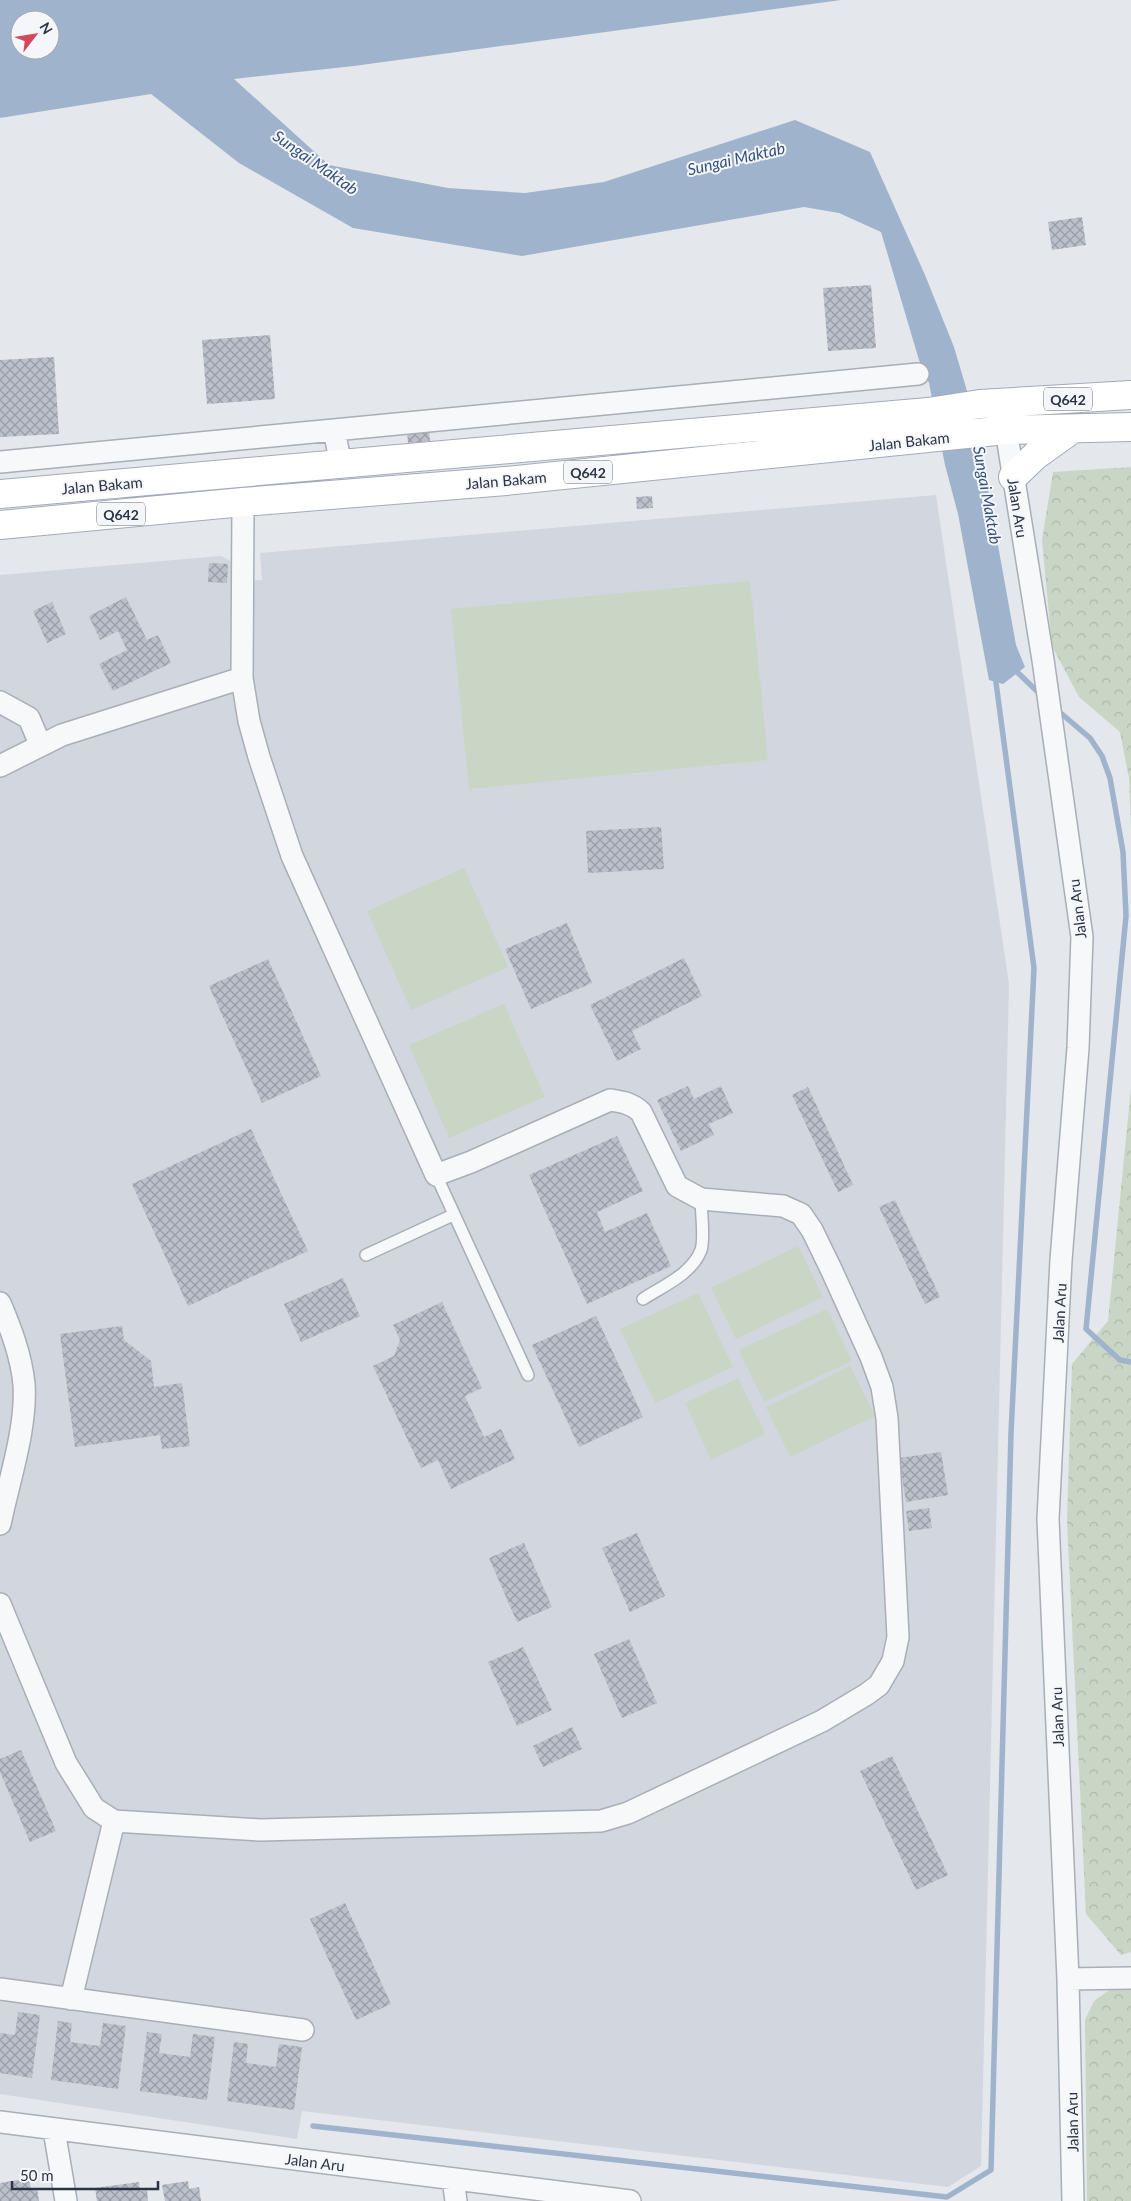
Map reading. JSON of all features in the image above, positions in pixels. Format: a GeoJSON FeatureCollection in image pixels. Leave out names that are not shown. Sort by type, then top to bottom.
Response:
{"type":"FeatureCollection","features":[{"type":"Feature","properties":{"kind":"main road","name":"Jalan Bakam"},"geometry":{"type":"LineString","coordinates":[[0,494],[300,469],[928,412],[980,404],[1131,395]]}},
{"type":"Feature","properties":{"kind":"main road","name":"Jalan Bakam"},"geometry":{"type":"LineString","coordinates":[[0,525],[243,502],[506,481],[1001,431],[1131,427]]}},
{"type":"Feature","properties":{"kind":"main road"},"geometry":{"type":"LineString","coordinates":[[1013,477],[1036,455],[1071,430]]}},
{"type":"Feature","properties":{"kind":"main road"},"geometry":{"type":"LineString","coordinates":[[243,502],[253,491],[286,479],[300,469]]}},
{"type":"Feature","properties":{"kind":"street"},"geometry":{"type":"LineString","coordinates":[[0,462],[194,445],[918,374]]}},
{"type":"Feature","properties":{"kind":"street"},"geometry":{"type":"LineString","coordinates":[[334,430],[341,465]]}},
{"type":"Feature","properties":{"kind":"street","name":"Jalan Aru"},"geometry":{"type":"LineString","coordinates":[[1001,431],[1013,477],[1043,660],[1082,937],[1078,1048],[1061,1260],[1048,1519],[1068,1979],[1074,2201]]}},
{"type":"Feature","properties":{"kind":"street"},"geometry":{"type":"LineString","coordinates":[[194,445],[198,477]]}},
{"type":"Feature","properties":{"kind":"street"},"geometry":{"type":"LineString","coordinates":[[0,1604],[66,1763],[81,1790],[94,1808],[114,1821],[260,1830],[601,1821],[628,1813],[822,1721],[860,1699],[879,1685],[894,1661],[898,1637],[887,1418],[882,1387],[874,1364],[831,1269],[812,1230],[801,1214],[783,1206],[701,1199],[683,1191],[677,1186],[641,1112],[633,1105],[610,1100],[436,1175],[292,856],[259,757],[249,721],[242,678],[243,502]]}},
{"type":"Feature","properties":{"kind":"street"},"geometry":{"type":"LineString","coordinates":[[0,766],[40,744],[98,722],[242,678]]}},
{"type":"Feature","properties":{"kind":"street"},"geometry":{"type":"LineString","coordinates":[[0,702],[29,718],[40,744]]}},
{"type":"Feature","properties":{"kind":"street"},"geometry":{"type":"LineString","coordinates":[[0,1303],[18,1352],[24,1384],[23,1412],[0,1524]]}},
{"type":"Feature","properties":{"kind":"street"},"geometry":{"type":"LineString","coordinates":[[71,1999],[114,1821]]}},
{"type":"Feature","properties":{"kind":"street"},"geometry":{"type":"LineString","coordinates":[[1068,1979],[1131,1978]]}},
{"type":"Feature","properties":{"kind":"street"},"geometry":{"type":"LineString","coordinates":[[0,1989],[302,2030]]}},
{"type":"Feature","properties":{"kind":"street","name":"Jalan Aru"},"geometry":{"type":"LineString","coordinates":[[0,2122],[630,2201]]}},
{"type":"Feature","properties":{"kind":"street"},"geometry":{"type":"LineString","coordinates":[[54,2130],[66,2201]]}},
{"type":"Feature","properties":{"kind":"street"},"geometry":{"type":"LineString","coordinates":[[453,2179],[456,2201]]}},
{"type":"Feature","properties":{"kind":"lane"},"geometry":{"type":"LineString","coordinates":[[436,1175],[528,1375]]}},
{"type":"Feature","properties":{"kind":"lane"},"geometry":{"type":"LineString","coordinates":[[643,1299],[680,1276],[695,1262],[702,1248],[701,1199]]}},
{"type":"Feature","properties":{"kind":"lane"},"geometry":{"type":"LineString","coordinates":[[366,1255],[453,1215]]}},
{"type":"Feature","properties":{"kind":"shaded area"},"geometry":{"type":"Polygon","coordinates":[[[936,495],[1009,984],[981,2166],[948,2187],[302,2111],[297,2139],[0,2094],[0,575],[221,556],[232,562],[233,582],[262,580],[260,553],[936,495]]]}},
{"type":"Feature","properties":{"kind":"green space"},"geometry":{"type":"Polygon","coordinates":[[[1131,467],[1131,828],[1129,778],[1120,732],[1079,697],[1052,646],[1042,540],[1053,472],[1131,467]]]}},
{"type":"Feature","properties":{"kind":"green space"},"geometry":{"type":"Polygon","coordinates":[[[750,581],[768,760],[469,789],[451,609],[750,581]]]}},
{"type":"Feature","properties":{"kind":"green space"},"geometry":{"type":"Polygon","coordinates":[[[464,868],[508,967],[411,1010],[367,911],[464,868]]]}},
{"type":"Feature","properties":{"kind":"green space"},"geometry":{"type":"Polygon","coordinates":[[[504,1004],[545,1097],[449,1138],[409,1045],[504,1004]]]}},
{"type":"Feature","properties":{"kind":"green space"},"geometry":{"type":"Polygon","coordinates":[[[1131,1087],[1131,1952],[1121,1955],[1086,1914],[1067,1521],[1072,1364],[1108,1321],[1131,1087]]]}},
{"type":"Feature","properties":{"kind":"green space"},"geometry":{"type":"Polygon","coordinates":[[[798,1246],[823,1297],[736,1339],[711,1288],[798,1246]]]}},
{"type":"Feature","properties":{"kind":"green space"},"geometry":{"type":"Polygon","coordinates":[[[698,1293],[733,1367],[655,1403],[620,1329],[698,1293]]]}},
{"type":"Feature","properties":{"kind":"green space"},"geometry":{"type":"Polygon","coordinates":[[[827,1309],[852,1361],[764,1402],[739,1350],[827,1309]]]}},
{"type":"Feature","properties":{"kind":"green space"},"geometry":{"type":"Polygon","coordinates":[[[850,1366],[875,1416],[790,1457],[766,1407],[850,1366]]]}},
{"type":"Feature","properties":{"kind":"green space"},"geometry":{"type":"Polygon","coordinates":[[[738,1378],[765,1434],[711,1460],[685,1403],[738,1378]]]}},
{"type":"Feature","properties":{"kind":"green space"},"geometry":{"type":"Polygon","coordinates":[[[1111,1989],[1131,1990],[1131,2201],[1087,2201],[1085,2020],[1094,2001],[1111,1989]]]}},
{"type":"Feature","properties":{"kind":"water","name":"Sungai Maktab"},"geometry":{"type":"Polygon","coordinates":[[[0,0],[841,0],[354,66],[234,79],[329,165],[448,188],[525,193],[604,182],[795,120],[870,152],[925,275],[954,347],[967,391],[985,473],[1016,645],[1025,667],[1003,684],[989,680],[958,514],[945,465],[929,383],[919,360],[881,232],[839,213],[804,207],[522,256],[353,228],[239,163],[151,94],[0,118],[0,0]]]}},
{"type":"Feature","properties":{"kind":"building"},"geometry":{"type":"Polygon","coordinates":[[[1082,217],[1086,245],[1052,250],[1048,222],[1082,217]]]}},
{"type":"Feature","properties":{"kind":"building"},"geometry":{"type":"Polygon","coordinates":[[[871,285],[876,348],[828,351],[823,288],[871,285]]]}},
{"type":"Feature","properties":{"kind":"building"},"geometry":{"type":"Polygon","coordinates":[[[270,335],[275,399],[207,404],[202,340],[270,335]]]}},
{"type":"Feature","properties":{"kind":"building"},"geometry":{"type":"Polygon","coordinates":[[[54,357],[59,434],[0,437],[0,360],[54,357]]]}},
{"type":"Feature","properties":{"kind":"building"},"geometry":{"type":"Polygon","coordinates":[[[429,430],[430,441],[408,443],[407,432],[429,430]]]}},
{"type":"Feature","properties":{"kind":"building"},"geometry":{"type":"Polygon","coordinates":[[[652,496],[653,508],[637,509],[636,497],[652,496]]]}},
{"type":"Feature","properties":{"kind":"building"},"geometry":{"type":"Polygon","coordinates":[[[209,563],[228,564],[227,583],[208,582],[209,563]]]}},
{"type":"Feature","properties":{"kind":"building"},"geometry":{"type":"Polygon","coordinates":[[[126,597],[147,640],[158,635],[171,663],[113,691],[99,664],[127,650],[118,631],[100,640],[89,616],[126,597]]]}},
{"type":"Feature","properties":{"kind":"building"},"geometry":{"type":"Polygon","coordinates":[[[52,602],[66,634],[47,643],[33,611],[52,602]]]}},
{"type":"Feature","properties":{"kind":"building"},"geometry":{"type":"Polygon","coordinates":[[[661,827],[664,869],[588,873],[586,831],[661,827]]]}},
{"type":"Feature","properties":{"kind":"building"},"geometry":{"type":"Polygon","coordinates":[[[567,923],[592,983],[531,1009],[505,949],[567,923]]]}},
{"type":"Feature","properties":{"kind":"building"},"geometry":{"type":"Polygon","coordinates":[[[684,958],[702,996],[632,1031],[641,1049],[617,1061],[590,1005],[684,958]]]}},
{"type":"Feature","properties":{"kind":"building"},"geometry":{"type":"Polygon","coordinates":[[[268,959],[321,1076],[262,1103],[209,986],[268,959]]]}},
{"type":"Feature","properties":{"kind":"building"},"geometry":{"type":"Polygon","coordinates":[[[688,1086],[694,1099],[721,1086],[733,1113],[709,1124],[714,1135],[681,1151],[657,1100],[688,1086]]]}},
{"type":"Feature","properties":{"kind":"building"},"geometry":{"type":"Polygon","coordinates":[[[808,1087],[853,1185],[838,1192],[792,1095],[808,1087]]]}},
{"type":"Feature","properties":{"kind":"building"},"geometry":{"type":"Polygon","coordinates":[[[251,1129],[308,1251],[188,1306],[132,1184],[251,1129]]]}},
{"type":"Feature","properties":{"kind":"building"},"geometry":{"type":"Polygon","coordinates":[[[617,1136],[643,1191],[597,1212],[605,1232],[647,1213],[671,1266],[587,1304],[529,1175],[617,1136]]]}},
{"type":"Feature","properties":{"kind":"building"},"geometry":{"type":"Polygon","coordinates":[[[895,1200],[940,1297],[925,1304],[879,1207],[895,1200]]]}},
{"type":"Feature","properties":{"kind":"building"},"geometry":{"type":"Polygon","coordinates":[[[343,1278],[360,1316],[301,1342],[284,1304],[343,1278]]]}},
{"type":"Feature","properties":{"kind":"building"},"geometry":{"type":"Polygon","coordinates":[[[442,1302],[482,1388],[465,1396],[484,1437],[501,1429],[515,1459],[451,1489],[438,1460],[421,1468],[373,1366],[394,1356],[400,1340],[393,1325],[442,1302]]]}},
{"type":"Feature","properties":{"kind":"building"},"geometry":{"type":"Polygon","coordinates":[[[596,1316],[643,1417],[579,1447],[532,1345],[596,1316]]]}},
{"type":"Feature","properties":{"kind":"building"},"geometry":{"type":"Polygon","coordinates":[[[122,1326],[124,1340],[151,1361],[154,1387],[182,1383],[190,1446],[162,1449],[160,1435],[75,1447],[60,1334],[122,1326]]]}},
{"type":"Feature","properties":{"kind":"building"},"geometry":{"type":"Polygon","coordinates":[[[941,1452],[948,1495],[906,1502],[899,1458],[941,1452]]]}},
{"type":"Feature","properties":{"kind":"building"},"geometry":{"type":"Polygon","coordinates":[[[929,1508],[932,1528],[909,1531],[906,1511],[929,1508]]]}},
{"type":"Feature","properties":{"kind":"building"},"geometry":{"type":"Polygon","coordinates":[[[637,1533],[665,1596],[630,1612],[602,1548],[637,1533]]]}},
{"type":"Feature","properties":{"kind":"building"},"geometry":{"type":"Polygon","coordinates":[[[524,1543],[552,1607],[517,1622],[489,1558],[524,1543]]]}},
{"type":"Feature","properties":{"kind":"building"},"geometry":{"type":"Polygon","coordinates":[[[629,1639],[657,1703],[622,1718],[594,1654],[629,1639]]]}},
{"type":"Feature","properties":{"kind":"building"},"geometry":{"type":"Polygon","coordinates":[[[523,1647],[552,1710],[517,1726],[488,1662],[523,1647]]]}},
{"type":"Feature","properties":{"kind":"building"},"geometry":{"type":"Polygon","coordinates":[[[572,1727],[582,1749],[543,1767],[533,1746],[572,1727]]]}},
{"type":"Feature","properties":{"kind":"building"},"geometry":{"type":"Polygon","coordinates":[[[21,1750],[56,1831],[30,1842],[0,1772],[0,1759],[21,1750]]]}},
{"type":"Feature","properties":{"kind":"building"},"geometry":{"type":"Polygon","coordinates":[[[892,1756],[948,1875],[916,1890],[860,1771],[892,1756]]]}},
{"type":"Feature","properties":{"kind":"building"},"geometry":{"type":"Polygon","coordinates":[[[345,1903],[391,2004],[356,2020],[310,1919],[345,1903]]]}},
{"type":"Feature","properties":{"kind":"building"},"geometry":{"type":"Polygon","coordinates":[[[18,2012],[40,2015],[32,2078],[0,2073],[0,2033],[15,2035],[18,2012]]]}},
{"type":"Feature","properties":{"kind":"building"},"geometry":{"type":"Polygon","coordinates":[[[58,2021],[72,2023],[70,2042],[100,2046],[103,2023],[126,2026],[118,2089],[51,2080],[58,2021]]]}},
{"type":"Feature","properties":{"kind":"building"},"geometry":{"type":"Polygon","coordinates":[[[147,2032],[162,2034],[159,2053],[190,2057],[193,2034],[215,2037],[207,2100],[140,2091],[147,2032]]]}},
{"type":"Feature","properties":{"kind":"building"},"geometry":{"type":"Polygon","coordinates":[[[234,2042],[248,2044],[246,2063],[276,2067],[279,2044],[302,2047],[294,2110],[227,2101],[234,2042]]]}},
{"type":"Feature","properties":{"kind":"building"},"geometry":{"type":"Polygon","coordinates":[[[29,2178],[31,2189],[37,2188],[39,2201],[0,2201],[0,2183],[29,2178]]]}},
{"type":"Feature","properties":{"kind":"building"},"geometry":{"type":"Polygon","coordinates":[[[188,2181],[189,2189],[199,2187],[201,2201],[165,2201],[162,2185],[188,2181]]]}},
{"type":"Feature","properties":{"kind":"building"},"geometry":{"type":"Polygon","coordinates":[[[139,2182],[140,2191],[147,2190],[148,2201],[97,2201],[95,2188],[139,2182]]]}},
{"type":"Feature","properties":{"kind":"waterway"},"geometry":{"type":"LineString","coordinates":[[1013,668],[1042,696]]}},
{"type":"Feature","properties":{"kind":"waterway"},"geometry":{"type":"LineString","coordinates":[[313,2126],[947,2197],[991,2170],[1011,1433],[1034,968],[995,675]]}},
{"type":"Feature","properties":{"kind":"waterway"},"geometry":{"type":"LineString","coordinates":[[1056,709],[1090,738],[1102,756],[1110,778],[1123,852],[1126,916],[1086,1329],[1120,1360],[1131,1362]]}}]}
